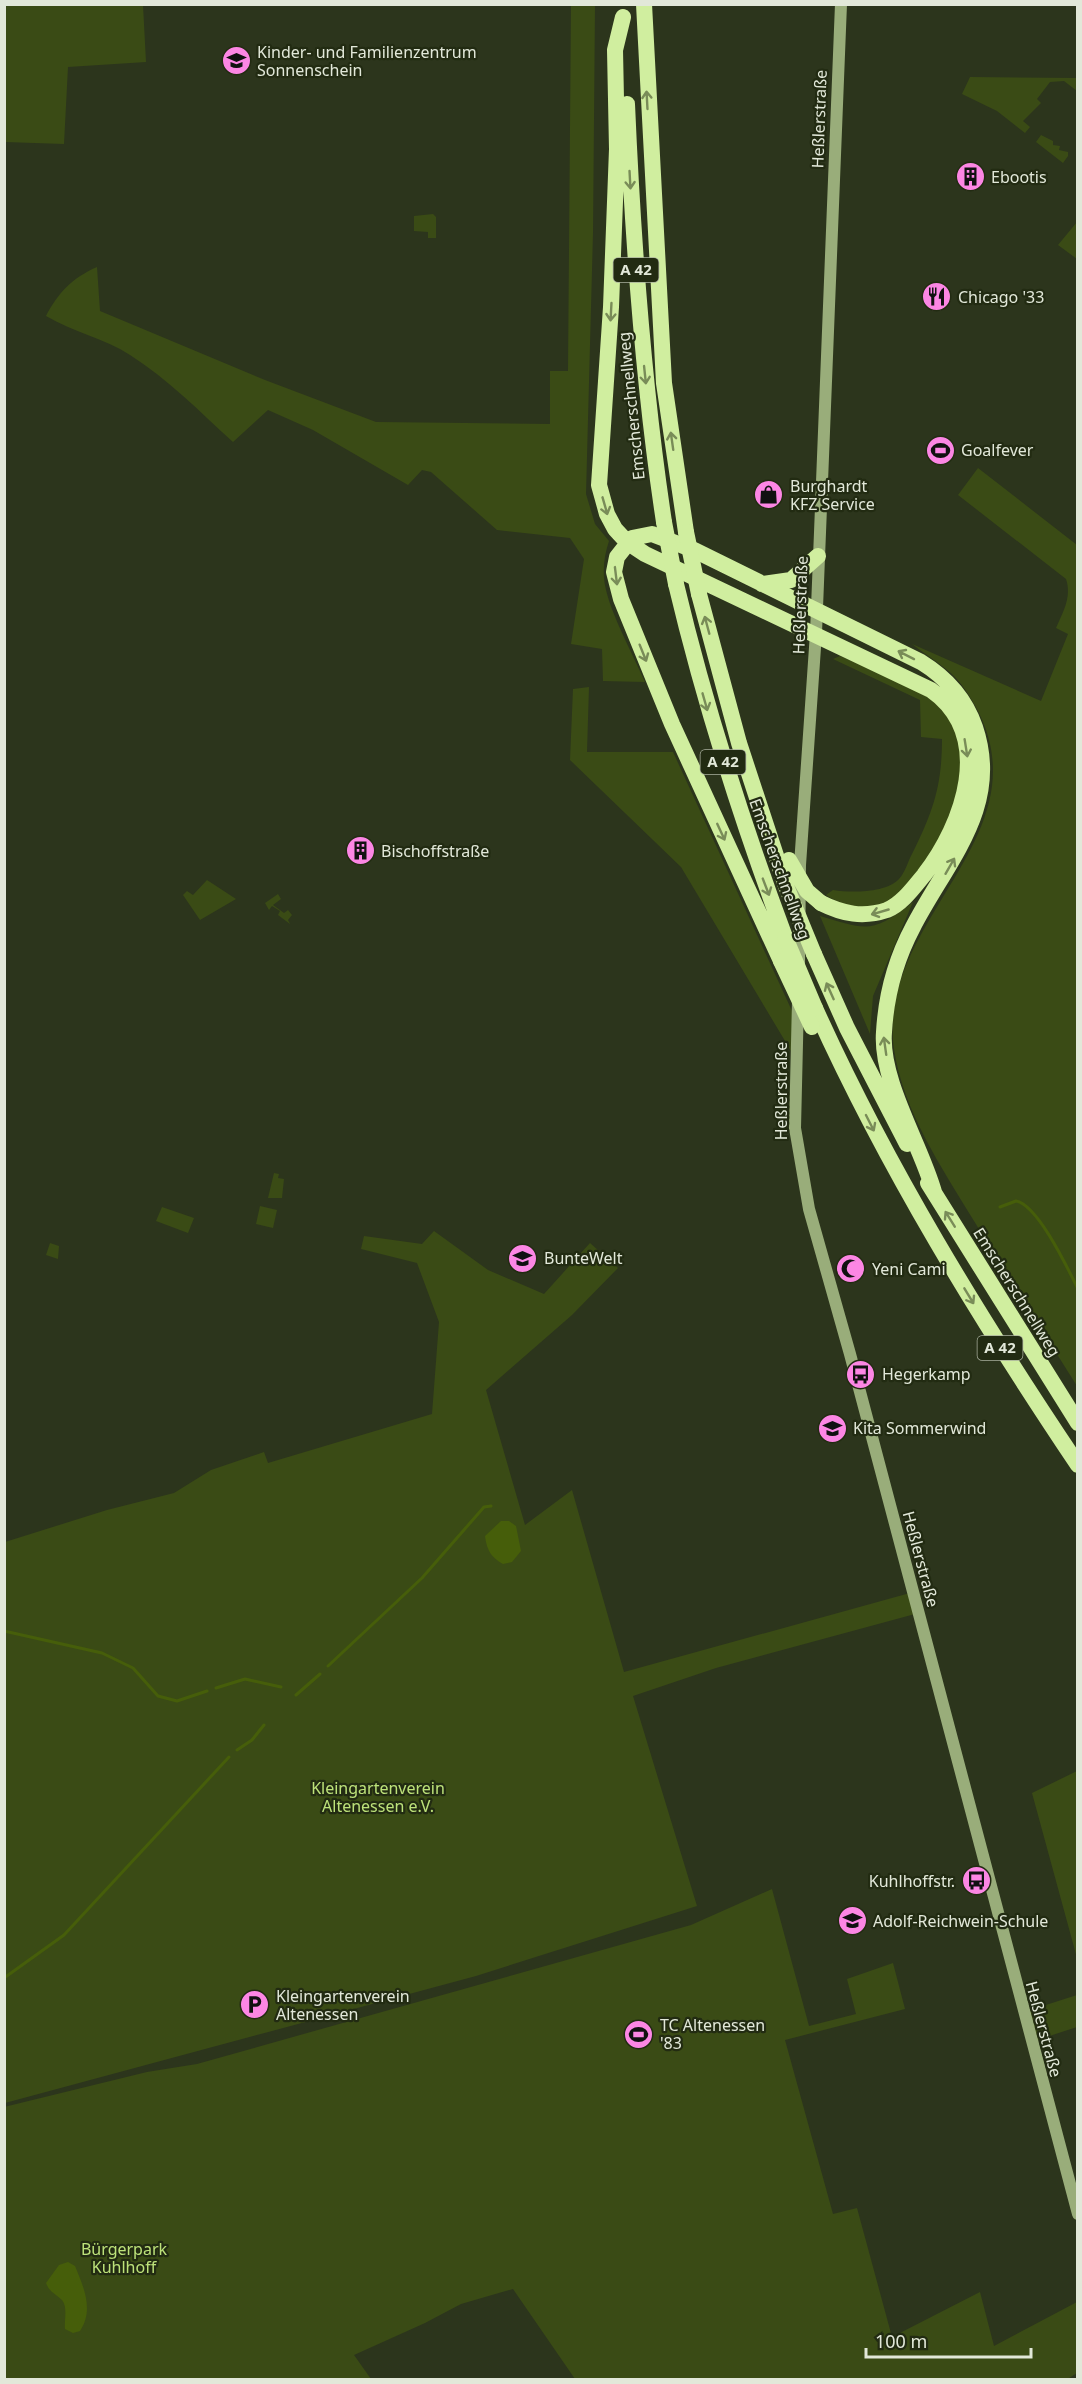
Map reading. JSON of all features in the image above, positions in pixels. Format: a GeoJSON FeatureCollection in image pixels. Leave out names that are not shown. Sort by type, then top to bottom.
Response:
{"type":"FeatureCollection","features":[{"type":"Feature","properties":{"kind":"highway","name":"Emscherschnellweg"},"geometry":{"type":"LineString","coordinates":[[644,4],[664,383],[686,532],[699,594],[739,743],[786,886],[814,954],[884,1103],[934,1192],[1077,1423]]}},
{"type":"Feature","properties":{"kind":"highway","name":"Emscherschnellweg"},"geometry":{"type":"LineString","coordinates":[[622,11],[633,248],[650,427],[676,584],[699,680],[728,778],[785,936],[843,1070],[879,1140],[958,1278],[1018,1376],[1077,1465]]}},
{"type":"Feature","properties":{"kind":"highway"},"geometry":{"type":"LineString","coordinates":[[622,11],[615,50],[616,149],[611,307],[599,485],[607,514],[627,542],[734,597],[816,633],[940,696],[955,716],[964,736],[968,771],[957,822],[937,858],[902,899],[890,909],[868,915],[836,911],[821,903],[807,891],[789,860],[749,749],[739,743]]}},
{"type":"Feature","properties":{"kind":"highway"},"geometry":{"type":"LineString","coordinates":[[843,1070],[812,1027],[672,724],[621,599],[614,572],[617,557],[627,542],[639,535],[652,534],[694,550],[816,610],[936,672],[954,687],[964,702],[982,748],[984,768],[977,808],[953,861],[912,928],[898,963],[887,1002],[884,1024],[887,1063],[912,1134],[927,1167],[934,1192]]}},
{"type":"Feature","properties":{"kind":"highway"},"geometry":{"type":"LineString","coordinates":[[761,584],[790,580],[818,556]]}},
{"type":"Feature","properties":{"kind":"street","name":"Heßlerstraße"},"geometry":{"type":"LineString","coordinates":[[841,4],[816,633],[800,877],[795,1128],[802,1177],[1077,2214]]}},
{"type":"Feature","properties":{"kind":"green space"},"geometry":{"type":"Polygon","coordinates":[[[5,4],[143,5],[146,62],[68,67],[64,144],[5,142],[5,4]]]}},
{"type":"Feature","properties":{"kind":"green space"},"geometry":{"type":"Polygon","coordinates":[[[571,5],[595,5],[593,233],[586,494],[595,524],[609,541],[604,573],[610,602],[645,682],[603,681],[602,649],[571,644],[584,559],[570,538],[497,530],[431,472],[422,470],[408,485],[313,430],[268,410],[233,442],[144,364],[110,344],[46,316],[67,287],[80,276],[97,267],[100,311],[265,380],[376,422],[550,424],[550,371],[568,371],[571,5]]]}},
{"type":"Feature","properties":{"kind":"green space"},"geometry":{"type":"Polygon","coordinates":[[[970,77],[1077,78],[1077,91],[1064,81],[1050,82],[1037,99],[1041,103],[1023,121],[1030,127],[1025,133],[997,111],[962,94],[970,77]]]}},
{"type":"Feature","properties":{"kind":"green space"},"geometry":{"type":"Polygon","coordinates":[[[1041,135],[1053,141],[1053,145],[1060,146],[1059,150],[1068,152],[1063,163],[1036,142],[1041,135]]]}},
{"type":"Feature","properties":{"kind":"green space"},"geometry":{"type":"Polygon","coordinates":[[[433,214],[436,217],[436,238],[428,238],[428,232],[414,231],[414,216],[433,214]]]}},
{"type":"Feature","properties":{"kind":"green space"},"geometry":{"type":"Polygon","coordinates":[[[1077,222],[1077,259],[1058,245],[1077,222]]]}},
{"type":"Feature","properties":{"kind":"green space"},"geometry":{"type":"Polygon","coordinates":[[[978,468],[1077,545],[1077,1386],[925,1138],[906,1095],[894,1049],[895,1000],[911,955],[960,869],[981,826],[992,782],[988,735],[961,684],[945,668],[912,644],[1041,701],[1068,634],[1056,628],[1067,598],[1066,579],[958,495],[978,468]]]}},
{"type":"Feature","properties":{"kind":"green space"},"geometry":{"type":"Polygon","coordinates":[[[840,656],[897,679],[935,703],[946,714],[953,726],[962,756],[961,785],[947,822],[926,862],[914,880],[901,893],[890,902],[874,907],[856,907],[840,903],[826,895],[833,890],[858,892],[877,889],[893,884],[899,879],[926,825],[935,798],[942,756],[942,739],[921,737],[920,700],[833,659],[840,656]]]}},
{"type":"Feature","properties":{"kind":"green space"},"geometry":{"type":"Polygon","coordinates":[[[589,687],[587,752],[673,752],[798,1024],[797,1061],[681,867],[570,760],[573,689],[589,687]]]}},
{"type":"Feature","properties":{"kind":"green space"},"geometry":{"type":"Polygon","coordinates":[[[207,880],[236,899],[200,920],[183,895],[187,891],[193,895],[207,880]]]}},
{"type":"Feature","properties":{"kind":"green space"},"geometry":{"type":"Polygon","coordinates":[[[278,894],[281,899],[273,905],[284,913],[288,910],[292,915],[288,920],[290,924],[278,915],[280,911],[272,906],[269,910],[265,903],[278,894]]]}},
{"type":"Feature","properties":{"kind":"green space"},"geometry":{"type":"Polygon","coordinates":[[[913,902],[873,996],[870,1034],[820,916],[849,924],[869,926],[888,920],[913,902]]]}},
{"type":"Feature","properties":{"kind":"green space"},"geometry":{"type":"Polygon","coordinates":[[[274,1173],[279,1174],[278,1178],[284,1179],[282,1198],[268,1198],[274,1173]]]}},
{"type":"Feature","properties":{"kind":"green space"},"geometry":{"type":"Polygon","coordinates":[[[260,1206],[277,1210],[273,1228],[256,1224],[260,1206]]]}},
{"type":"Feature","properties":{"kind":"green space"},"geometry":{"type":"Polygon","coordinates":[[[162,1207],[194,1218],[188,1233],[156,1221],[162,1207]]]}},
{"type":"Feature","properties":{"kind":"green space","name":"Kleingartenverein Altenessen e.V."},"geometry":{"type":"Polygon","coordinates":[[[434,1231],[488,1270],[544,1294],[590,1243],[618,1268],[572,1315],[486,1390],[525,1525],[572,1490],[624,1672],[910,1593],[915,1614],[716,1668],[633,1696],[697,1906],[476,1976],[5,2103],[5,1542],[107,1510],[174,1493],[211,1470],[264,1452],[268,1463],[432,1414],[439,1322],[417,1263],[361,1249],[364,1236],[422,1244],[434,1231]]]}},
{"type":"Feature","properties":{"kind":"green space"},"geometry":{"type":"Polygon","coordinates":[[[50,1243],[59,1246],[58,1259],[46,1255],[50,1243]]]}},
{"type":"Feature","properties":{"kind":"green space"},"geometry":{"type":"Polygon","coordinates":[[[1077,1771],[1077,1958],[1032,1793],[1077,1771]]]}},
{"type":"Feature","properties":{"kind":"green space","name":"Bürgerpark Kuhlhoff"},"geometry":{"type":"Polygon","coordinates":[[[772,1889],[809,2026],[856,2014],[847,1979],[893,1963],[905,2009],[785,2040],[833,2214],[857,2208],[892,2337],[980,2292],[994,2346],[1077,2302],[1077,2373],[1066,2380],[575,2379],[513,2289],[461,2304],[354,2355],[371,2379],[5,2379],[4,2107],[147,2072],[197,2064],[691,1925],[772,1889]]]}},
{"type":"Feature","properties":{"kind":"green space"},"geometry":{"type":"Polygon","coordinates":[[[1077,1995],[1077,2027],[1031,2042],[1024,2012],[1077,1995]]]}},
{"type":"Feature","properties":{"kind":"shaded area"},"geometry":{"type":"Polygon","coordinates":[[[501,1521],[509,1521],[516,1526],[521,1551],[512,1562],[503,1564],[490,1553],[485,1536],[501,1521]]]}},
{"type":"Feature","properties":{"kind":"shaded area"},"geometry":{"type":"Polygon","coordinates":[[[68,2262],[75,2266],[87,2307],[80,2331],[73,2333],[65,2329],[64,2303],[46,2283],[59,2265],[68,2262]]]}},
{"type":"Feature","properties":{"kind":"waterway"},"geometry":{"type":"LineString","coordinates":[[1000,1207],[1016,1201],[1025,1205],[1034,1214],[1052,1239],[1078,1289]]}},
{"type":"Feature","properties":{"kind":"waterway"},"geometry":{"type":"LineString","coordinates":[[328,1666],[422,1578],[484,1507],[491,1506]]}},
{"type":"Feature","properties":{"kind":"waterway"},"geometry":{"type":"LineString","coordinates":[[4,1631],[102,1653],[133,1668],[158,1696],[177,1701],[207,1691]]}},
{"type":"Feature","properties":{"kind":"waterway"},"geometry":{"type":"LineString","coordinates":[[296,1695],[320,1674]]}},
{"type":"Feature","properties":{"kind":"waterway"},"geometry":{"type":"LineString","coordinates":[[216,1688],[245,1679],[281,1687]]}},
{"type":"Feature","properties":{"kind":"waterway"},"geometry":{"type":"LineString","coordinates":[[237,1750],[252,1740],[264,1725]]}},
{"type":"Feature","properties":{"kind":"waterway"},"geometry":{"type":"LineString","coordinates":[[4,1978],[64,1935],[229,1757]]}},
{"type":"Feature","properties":{"kind":"place","name":"Kinder- und Familienzentrum Sonnenschein"},"geometry":{"type":"Point","coordinates":[236,61]}},
{"type":"Feature","properties":{"kind":"place","name":"Ebootis"},"geometry":{"type":"Point","coordinates":[970,177]}},
{"type":"Feature","properties":{"kind":"place","name":"Chicago '33"},"geometry":{"type":"Point","coordinates":[937,297]}},
{"type":"Feature","properties":{"kind":"place","name":"Goalfever"},"geometry":{"type":"Point","coordinates":[940,450]}},
{"type":"Feature","properties":{"kind":"place","name":"Burghardt KFZ Service"},"geometry":{"type":"Point","coordinates":[769,495]}},
{"type":"Feature","properties":{"kind":"place","name":"Bischoffstraße"},"geometry":{"type":"Point","coordinates":[360,851]}},
{"type":"Feature","properties":{"kind":"place","name":"BunteWelt"},"geometry":{"type":"Point","coordinates":[523,1258]}},
{"type":"Feature","properties":{"kind":"place","name":"Yeni Cami"},"geometry":{"type":"Point","coordinates":[851,1269]}},
{"type":"Feature","properties":{"kind":"place","name":"Hegerkamp"},"geometry":{"type":"Point","coordinates":[861,1374]}},
{"type":"Feature","properties":{"kind":"place","name":"Kita Sommerwind"},"geometry":{"type":"Point","coordinates":[832,1428]}},
{"type":"Feature","properties":{"kind":"place","name":"Kuhlhoffstr."},"geometry":{"type":"Point","coordinates":[976,1881]}},
{"type":"Feature","properties":{"kind":"place","name":"Adolf-Reichwein-Schule"},"geometry":{"type":"Point","coordinates":[852,1921]}},
{"type":"Feature","properties":{"kind":"place","name":"Kleingartenverein Altenessen"},"geometry":{"type":"Point","coordinates":[255,2005]}},
{"type":"Feature","properties":{"kind":"place","name":"TC Altenessen '83"},"geometry":{"type":"Point","coordinates":[639,2034]}}]}
